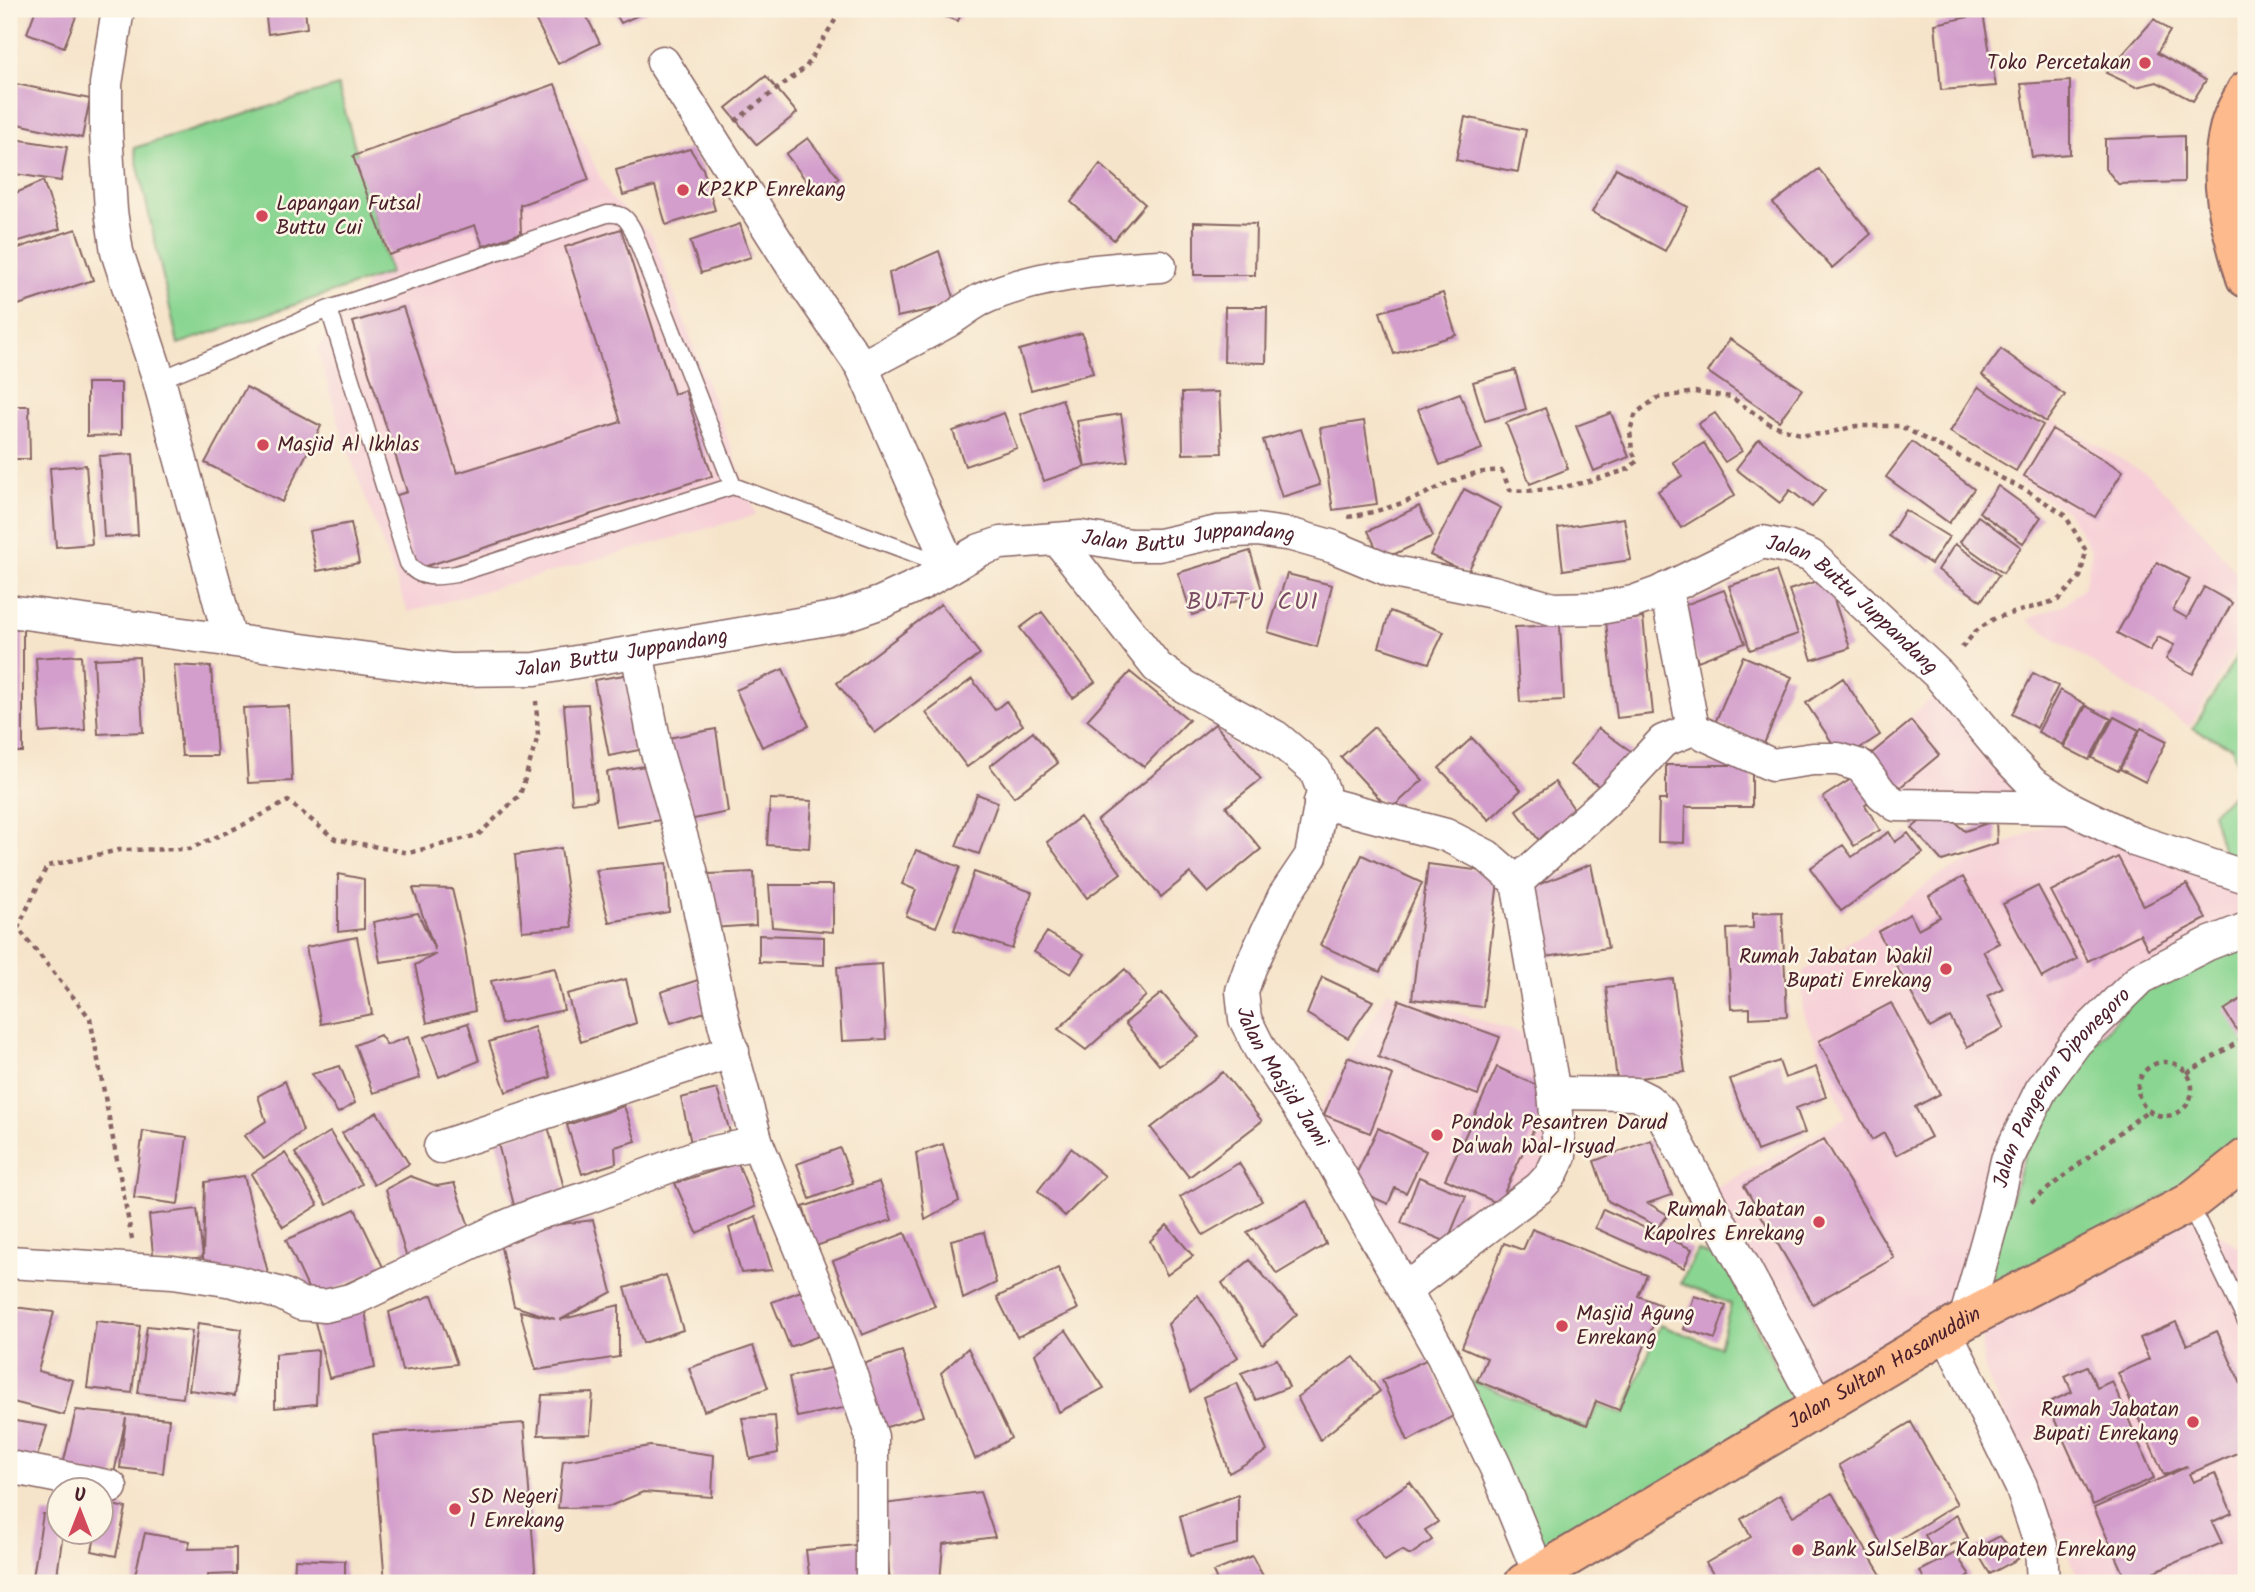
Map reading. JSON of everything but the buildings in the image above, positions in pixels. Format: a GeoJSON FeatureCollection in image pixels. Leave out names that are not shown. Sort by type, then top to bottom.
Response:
{"type":"FeatureCollection","features":[{"type":"Feature","properties":{"kind":"highway"},"geometry":{"type":"LineString","coordinates":[[2246,91],[2230,123],[2224,160],[2224,200],[2246,278]]}},
{"type":"Feature","properties":{"kind":"highway","name":"Jalan Sultan Hasanuddin"},"geometry":{"type":"LineString","coordinates":[[1535,1580],[1955,1326],[2189,1203],[2246,1158]]}},
{"type":"Feature","properties":{"kind":"street"},"geometry":{"type":"LineString","coordinates":[[118,9],[106,84],[111,211],[117,252],[159,380],[230,640]]}},
{"type":"Feature","properties":{"kind":"street"},"geometry":{"type":"LineString","coordinates":[[663,62],[796,270],[862,367],[950,567]]}},
{"type":"Feature","properties":{"kind":"street"},"geometry":{"type":"LineString","coordinates":[[862,367],[949,320],[978,301],[1006,291],[1031,283],[1071,276],[1160,266]]}},
{"type":"Feature","properties":{"kind":"street","name":"Jalan Buttu Juppandang"},"geometry":{"type":"LineString","coordinates":[[9,611],[452,670],[535,669],[839,617],[882,602],[921,584],[981,550],[1001,543],[1081,537],[1131,545],[1159,545],[1217,532],[1257,530],[1292,535],[1334,547],[1394,572],[1493,592],[1553,609],[1633,602],[1666,589],[1762,542],[1811,556],[1939,675],[2032,783],[2070,808],[2137,841],[2246,877]]}},
{"type":"Feature","properties":{"kind":"street","name":"Jalan Masjid Jami"},"geometry":{"type":"LineString","coordinates":[[1058,540],[1157,667],[1185,687],[1276,737],[1315,770],[1322,790],[1311,856],[1283,896],[1250,968],[1242,991],[1245,1019],[1260,1049],[1326,1150],[1443,1357],[1496,1468],[1535,1580]]}},
{"type":"Feature","properties":{"kind":"street"},"geometry":{"type":"LineString","coordinates":[[1666,589],[1693,729]]}},
{"type":"Feature","properties":{"kind":"street"},"geometry":{"type":"LineString","coordinates":[[637,652],[656,749],[691,870],[724,1023],[757,1143],[841,1346],[872,1437],[872,1583]]}},
{"type":"Feature","properties":{"kind":"street"},"geometry":{"type":"LineString","coordinates":[[1517,882],[1614,794],[1664,741],[1693,729],[1772,765],[1813,759],[1838,759],[1861,766],[1882,793],[1896,805],[2070,808]]}},
{"type":"Feature","properties":{"kind":"street"},"geometry":{"type":"LineString","coordinates":[[1320,802],[1446,835],[1488,856],[1517,882],[1554,1093],[1560,1156],[1552,1175],[1539,1188],[1405,1290]]}},
{"type":"Feature","properties":{"kind":"street","name":"Jalan Pangeran Diponegoro"},"geometry":{"type":"LineString","coordinates":[[1955,1326],[1994,1216],[2007,1160],[2041,1090],[2076,1042],[2141,978],[2208,944],[2246,929]]}},
{"type":"Feature","properties":{"kind":"street"},"geometry":{"type":"LineString","coordinates":[[440,1147],[733,1051]]}},
{"type":"Feature","properties":{"kind":"street"},"geometry":{"type":"LineString","coordinates":[[1554,1093],[1636,1094],[1648,1100],[1661,1112],[1819,1407]]}},
{"type":"Feature","properties":{"kind":"street"},"geometry":{"type":"LineString","coordinates":[[9,1262],[173,1272],[233,1281],[282,1294],[301,1304],[325,1306],[354,1299],[536,1214],[697,1156],[757,1143]]}},
{"type":"Feature","properties":{"kind":"street"},"geometry":{"type":"LineString","coordinates":[[1955,1326],[2021,1486],[2041,1546],[2043,1583]]}},
{"type":"Feature","properties":{"kind":"street"},"geometry":{"type":"LineString","coordinates":[[9,1466],[58,1476]]}},
{"type":"Feature","properties":{"kind":"lane"},"geometry":{"type":"LineString","coordinates":[[159,380],[329,309],[607,214],[619,213],[626,217],[633,230],[733,486]]}},
{"type":"Feature","properties":{"kind":"lane"},"geometry":{"type":"LineString","coordinates":[[329,309],[408,563],[412,570],[422,575],[435,577],[456,574],[733,486],[950,567]]}},
{"type":"Feature","properties":{"kind":"lane"},"geometry":{"type":"LineString","coordinates":[[2189,1203],[2246,1321]]}},
{"type":"Feature","properties":{"kind":"path"},"geometry":{"type":"LineString","coordinates":[[712,138],[806,67],[842,9]]}},
{"type":"Feature","properties":{"kind":"path"},"geometry":{"type":"LineString","coordinates":[[1343,517],[1377,512],[1485,470],[1502,471],[1510,490],[1526,491],[1569,485],[1629,469],[1637,461],[1632,451],[1630,430],[1636,413],[1657,398],[1695,392],[1731,397],[1770,424],[1803,435],[1824,434],[1856,426],[1900,426],[1980,466],[2065,515],[2086,551],[2080,577],[2058,600],[1995,618],[1976,631],[1939,675]]}},
{"type":"Feature","properties":{"kind":"path"},"geometry":{"type":"LineString","coordinates":[[138,1270],[90,1017],[18,928],[47,866],[119,850],[189,849],[288,801],[335,839],[409,853],[478,835],[520,795],[538,736],[535,669]]}},
{"type":"Feature","properties":{"kind":"path"},"geometry":{"type":"LineString","coordinates":[[2187,1073],[2244,1039]]}},
{"type":"Feature","properties":{"kind":"path"},"geometry":{"type":"LineString","coordinates":[[2166,1061],[2183,1068],[2193,1082],[2192,1100],[2180,1113],[2163,1117],[2147,1111],[2138,1096],[2139,1079],[2149,1065],[2166,1061]]}},
{"type":"Feature","properties":{"kind":"path"},"geometry":{"type":"LineString","coordinates":[[1994,1216],[2024,1207],[2147,1111]]}},
{"type":"Feature","properties":{"kind":"shaded area"},"geometry":{"type":"Polygon","coordinates":[[[555,84],[610,197],[652,235],[756,515],[408,612],[344,440],[317,350],[389,255],[353,156],[555,84]]]}},
{"type":"Feature","properties":{"kind":"shaded area"},"geometry":{"type":"Polygon","coordinates":[[[2052,419],[2150,476],[2202,530],[2246,585],[2246,633],[2190,727],[2027,620],[2065,604],[2084,587],[2092,551],[2067,511],[2016,480],[2052,419]]]}},
{"type":"Feature","properties":{"kind":"shaded area"},"geometry":{"type":"Polygon","coordinates":[[[1948,683],[2066,807],[1898,803],[1851,759],[1884,740],[1948,683]]]}},
{"type":"Feature","properties":{"kind":"shaded area"},"geometry":{"type":"Polygon","coordinates":[[[2067,815],[2246,873],[2246,923],[1960,1306],[1804,1401],[1702,1196],[1846,1117],[1803,1012],[1803,971],[1867,931],[1936,877],[2067,815]]]}},
{"type":"Feature","properties":{"kind":"shaded area","name":"Pondok Pesantren Darud Da'wah Wal-Irsyad"},"geometry":{"type":"Polygon","coordinates":[[[1388,991],[1536,1038],[1553,1151],[1541,1177],[1407,1276],[1314,1118],[1388,991]]]}},
{"type":"Feature","properties":{"kind":"shaded area"},"geometry":{"type":"Polygon","coordinates":[[[2181,1208],[2246,1252],[2246,1569],[2240,1583],[2081,1583],[2017,1449],[1983,1365],[1982,1319],[2181,1208]]]}},
{"type":"Feature","properties":{"kind":"green space","name":"Lapangan Futsal Buttu Cui"},"geometry":{"type":"Polygon","coordinates":[[[338,86],[390,273],[178,344],[134,148],[338,86]]]}},
{"type":"Feature","properties":{"kind":"green space"},"geometry":{"type":"Polygon","coordinates":[[[2246,640],[2246,861],[2224,856],[2212,812],[2236,792],[2238,767],[2232,747],[2193,729],[2246,640]]]}},
{"type":"Feature","properties":{"kind":"green space"},"geometry":{"type":"Polygon","coordinates":[[[2246,935],[2246,1147],[1978,1308],[2039,1108],[2149,981],[2246,935]]]}},
{"type":"Feature","properties":{"kind":"green space"},"geometry":{"type":"Polygon","coordinates":[[[1697,1250],[1725,1263],[1796,1407],[1540,1565],[1462,1377],[1587,1428],[1598,1405],[1624,1414],[1660,1325],[1719,1347],[1731,1304],[1681,1283],[1697,1250]]]}},
{"type":"Feature","properties":{"kind":"place","name":"Toko Percetakan"},"geometry":{"type":"Point","coordinates":[2145,63]}},
{"type":"Feature","properties":{"kind":"place","name":"KP2KP Enrekang"},"geometry":{"type":"Point","coordinates":[683,190]}},
{"type":"Feature","properties":{"kind":"place","name":"Lapangan Futsal Buttu Cui"},"geometry":{"type":"Point","coordinates":[262,216]}},
{"type":"Feature","properties":{"kind":"place","name":"Masjid Al Ikhlas"},"geometry":{"type":"Point","coordinates":[263,445]}},
{"type":"Feature","properties":{"kind":"place","name":"Rumah Jabatan Wakil Bupati Enrekang"},"geometry":{"type":"Point","coordinates":[1946,969]}},
{"type":"Feature","properties":{"kind":"place","name":"Pondok Pesantren Darud Da'wah Wal-Irsyad"},"geometry":{"type":"Point","coordinates":[1437,1135]}},
{"type":"Feature","properties":{"kind":"place","name":"Rumah Jabatan Kapolres Enrekang"},"geometry":{"type":"Point","coordinates":[1819,1222]}},
{"type":"Feature","properties":{"kind":"place","name":"Masjid Agung Enrekang"},"geometry":{"type":"Point","coordinates":[1562,1326]}},
{"type":"Feature","properties":{"kind":"place","name":"Rumah Jabatan Bupati Enrekang"},"geometry":{"type":"Point","coordinates":[2193,1422]}},
{"type":"Feature","properties":{"kind":"place","name":"SD Negeri 1 Enrekang"},"geometry":{"type":"Point","coordinates":[455,1509]}},
{"type":"Feature","properties":{"kind":"place","name":"Bank SulSelBar Kabupaten Enrekang"},"geometry":{"type":"Point","coordinates":[1798,1550]}},
{"type":"Feature","properties":{"kind":"district","name":"BUTTU CUI"},"geometry":{"type":"Point","coordinates":[1253,602]}}]}
